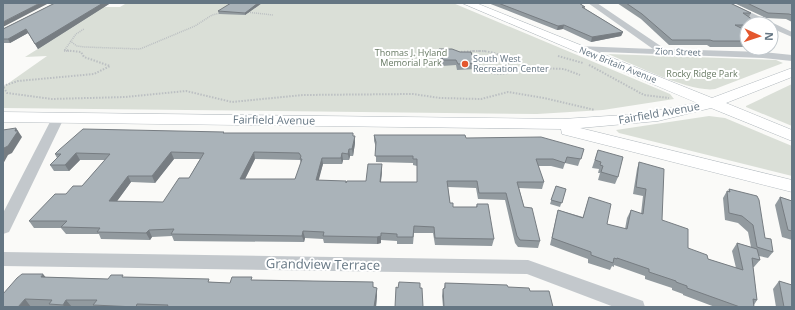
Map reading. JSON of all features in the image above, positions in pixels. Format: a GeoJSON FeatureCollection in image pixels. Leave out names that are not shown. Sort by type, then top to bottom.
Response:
{"type":"FeatureCollection","features":[{"type":"Feature","properties":{"kind":"main road","name":"New Britain Avenue"},"geometry":{"type":"LineString","coordinates":[[467,3],[792,136]]}},
{"type":"Feature","properties":{"kind":"main road","name":"Fairfield Avenue"},"geometry":{"type":"LineString","coordinates":[[3,117],[544,124],[602,123],[688,110],[742,93],[792,72]]}},
{"type":"Feature","properties":{"kind":"main road","name":"Fairfield Avenue"},"geometry":{"type":"LineString","coordinates":[[544,124],[792,186]]}},
{"type":"Feature","properties":{"kind":"street"},"geometry":{"type":"LineString","coordinates":[[592,3],[662,52]]}},
{"type":"Feature","properties":{"kind":"street"},"geometry":{"type":"LineString","coordinates":[[725,3],[792,35]]}},
{"type":"Feature","properties":{"kind":"street","name":"Zion Street"},"geometry":{"type":"LineString","coordinates":[[578,49],[739,55]]}},
{"type":"Feature","properties":{"kind":"street","name":"Zion Street"},"geometry":{"type":"LineString","coordinates":[[779,56],[792,54]]}},
{"type":"Feature","properties":{"kind":"street","name":"Zion Street"},"geometry":{"type":"LineString","coordinates":[[777,56],[792,58]]}},
{"type":"Feature","properties":{"kind":"street"},"geometry":{"type":"LineString","coordinates":[[3,228],[58,118]]}},
{"type":"Feature","properties":{"kind":"street","name":"Grandview Terrace"},"geometry":{"type":"LineString","coordinates":[[3,259],[528,267],[636,307]]}},
{"type":"Feature","properties":{"kind":"path"},"geometry":{"type":"LineString","coordinates":[[70,41],[77,46],[85,47],[129,50],[140,49],[195,26],[212,15],[226,12]]}},
{"type":"Feature","properties":{"kind":"path"},"geometry":{"type":"LineString","coordinates":[[240,12],[273,15]]}},
{"type":"Feature","properties":{"kind":"path"},"geometry":{"type":"LineString","coordinates":[[84,29],[70,41],[64,51],[81,52],[84,57],[110,66],[94,74],[18,80],[3,86],[7,93],[52,99],[125,96],[186,91],[232,102],[304,95],[413,94],[440,98],[481,99],[508,92],[544,98],[597,110]]}},
{"type":"Feature","properties":{"kind":"path"},"geometry":{"type":"LineString","coordinates":[[453,52],[500,53],[507,58],[511,67]]}},
{"type":"Feature","properties":{"kind":"path"},"geometry":{"type":"LineString","coordinates":[[558,56],[588,65],[646,96],[675,98]]}},
{"type":"Feature","properties":{"kind":"path"},"geometry":{"type":"LineString","coordinates":[[504,58],[474,58],[481,68],[491,74],[505,74],[511,69],[511,67]]}},
{"type":"Feature","properties":{"kind":"path"},"geometry":{"type":"LineString","coordinates":[[511,67],[564,69],[580,76]]}},
{"type":"Feature","properties":{"kind":"green space","name":"Thomas J. Hyland Memorial Park"},"geometry":{"type":"Polygon","coordinates":[[[453,3],[670,94],[674,99],[603,110],[537,114],[3,108],[3,87],[47,56],[25,57],[63,33],[7,33],[103,7],[120,7],[125,4],[453,3]]]}},
{"type":"Feature","properties":{"kind":"green space","name":"Rocky Ridge Park"},"geometry":{"type":"Polygon","coordinates":[[[608,54],[776,60],[783,63],[715,89],[705,89],[692,87],[677,82],[608,54]]]}},
{"type":"Feature","properties":{"kind":"green space","name":"Rocky Ridge Park"},"geometry":{"type":"Polygon","coordinates":[[[792,84],[792,126],[746,107],[746,106],[792,84]]]}},
{"type":"Feature","properties":{"kind":"green space"},"geometry":{"type":"Polygon","coordinates":[[[709,116],[725,118],[792,146],[792,176],[619,133],[616,130],[709,116]]]}},
{"type":"Feature","properties":{"kind":"building"},"geometry":{"type":"Polygon","coordinates":[[[3,3],[40,3],[3,22],[3,3]]]}},
{"type":"Feature","properties":{"kind":"building"},"geometry":{"type":"Polygon","coordinates":[[[55,3],[103,3],[35,44],[26,29],[8,39],[3,39],[3,29],[55,3]]]}},
{"type":"Feature","properties":{"kind":"building"},"geometry":{"type":"Polygon","coordinates":[[[231,3],[258,3],[245,13],[218,11],[231,3]]]}},
{"type":"Feature","properties":{"kind":"building"},"geometry":{"type":"Polygon","coordinates":[[[498,3],[579,3],[585,7],[582,7],[623,32],[592,37],[564,25],[558,26],[498,3]]]}},
{"type":"Feature","properties":{"kind":"building"},"geometry":{"type":"Polygon","coordinates":[[[626,3],[730,3],[751,13],[743,13],[747,16],[739,16],[739,25],[735,25],[739,27],[739,41],[672,40],[642,14],[626,3]]]}},
{"type":"Feature","properties":{"kind":"building"},"geometry":{"type":"Polygon","coordinates":[[[747,3],[792,3],[792,15],[768,13],[747,3]]]}},
{"type":"Feature","properties":{"kind":"building"},"geometry":{"type":"Polygon","coordinates":[[[439,49],[452,49],[460,52],[471,52],[472,55],[477,56],[477,59],[474,59],[476,63],[458,64],[456,60],[443,60],[439,49]]]}},
{"type":"Feature","properties":{"kind":"building"},"geometry":{"type":"Polygon","coordinates":[[[16,128],[15,131],[18,131],[8,146],[3,149],[3,130],[16,128]]]}},
{"type":"Feature","properties":{"kind":"building"},"geometry":{"type":"Polygon","coordinates":[[[83,129],[224,132],[223,133],[353,133],[353,136],[355,136],[352,149],[349,149],[348,154],[342,153],[341,158],[322,158],[316,180],[346,181],[346,183],[347,181],[366,181],[368,164],[382,164],[380,182],[417,182],[417,159],[413,159],[413,156],[375,156],[376,142],[374,135],[465,135],[466,138],[541,137],[584,149],[581,159],[567,157],[565,163],[553,159],[536,159],[544,182],[517,182],[524,207],[532,208],[540,241],[520,240],[517,236],[506,193],[479,193],[477,181],[447,181],[450,203],[453,203],[453,207],[477,207],[477,204],[488,204],[494,239],[435,238],[434,227],[414,226],[413,237],[397,237],[397,234],[381,233],[381,236],[377,237],[323,236],[324,232],[303,231],[302,236],[171,234],[174,229],[149,230],[146,233],[97,232],[100,228],[61,227],[67,221],[29,221],[55,194],[66,194],[73,186],[82,186],[110,154],[76,153],[65,165],[50,165],[61,154],[55,154],[83,129]],[[171,152],[152,176],[128,176],[109,201],[163,202],[179,178],[189,178],[204,153],[171,152]],[[254,152],[240,179],[295,179],[302,159],[300,159],[301,156],[299,153],[254,152]]]}},
{"type":"Feature","properties":{"kind":"building"},"geometry":{"type":"Polygon","coordinates":[[[598,150],[623,157],[618,177],[601,172],[603,166],[600,165],[601,162],[595,160],[598,150]]]}},
{"type":"Feature","properties":{"kind":"building"},"geometry":{"type":"Polygon","coordinates":[[[639,162],[664,169],[662,220],[688,229],[688,248],[707,255],[708,259],[743,270],[737,243],[757,249],[760,260],[752,258],[757,300],[753,299],[754,307],[740,307],[687,288],[687,286],[676,281],[649,272],[649,269],[617,258],[614,258],[613,263],[591,255],[591,252],[552,238],[558,210],[583,218],[589,197],[611,204],[607,224],[627,229],[631,210],[643,214],[646,189],[636,187],[639,162]]]}},
{"type":"Feature","properties":{"kind":"building"},"geometry":{"type":"Polygon","coordinates":[[[556,186],[566,189],[562,203],[551,200],[556,186]]]}},
{"type":"Feature","properties":{"kind":"building"},"geometry":{"type":"Polygon","coordinates":[[[729,189],[757,196],[759,200],[765,238],[771,239],[773,252],[757,247],[753,225],[742,216],[729,213],[727,191],[730,192],[729,189]]]}},
{"type":"Feature","properties":{"kind":"building"},"geometry":{"type":"Polygon","coordinates":[[[780,197],[792,201],[792,231],[788,230],[780,197]]]}},
{"type":"Feature","properties":{"kind":"building"},"geometry":{"type":"Polygon","coordinates":[[[22,274],[43,274],[41,277],[108,279],[111,275],[123,275],[122,277],[209,279],[208,282],[230,283],[232,277],[252,277],[251,280],[373,282],[373,287],[377,288],[374,307],[167,307],[168,305],[137,304],[136,307],[93,305],[97,300],[66,300],[63,305],[49,304],[52,300],[25,299],[18,307],[3,307],[3,294],[22,274]]]}},
{"type":"Feature","properties":{"kind":"building"},"geometry":{"type":"Polygon","coordinates":[[[779,281],[792,285],[792,307],[784,307],[779,281]]]}},
{"type":"Feature","properties":{"kind":"building"},"geometry":{"type":"Polygon","coordinates":[[[399,282],[420,283],[420,288],[422,288],[423,307],[395,307],[396,287],[398,288],[399,282]]]}},
{"type":"Feature","properties":{"kind":"building"},"geometry":{"type":"Polygon","coordinates":[[[445,283],[507,285],[508,287],[529,288],[530,291],[549,291],[553,307],[444,307],[443,289],[445,288],[445,283]]]}},
{"type":"Feature","properties":{"kind":"place","name":"South West Recreation Center"},"geometry":{"type":"Point","coordinates":[465,64]}}]}
